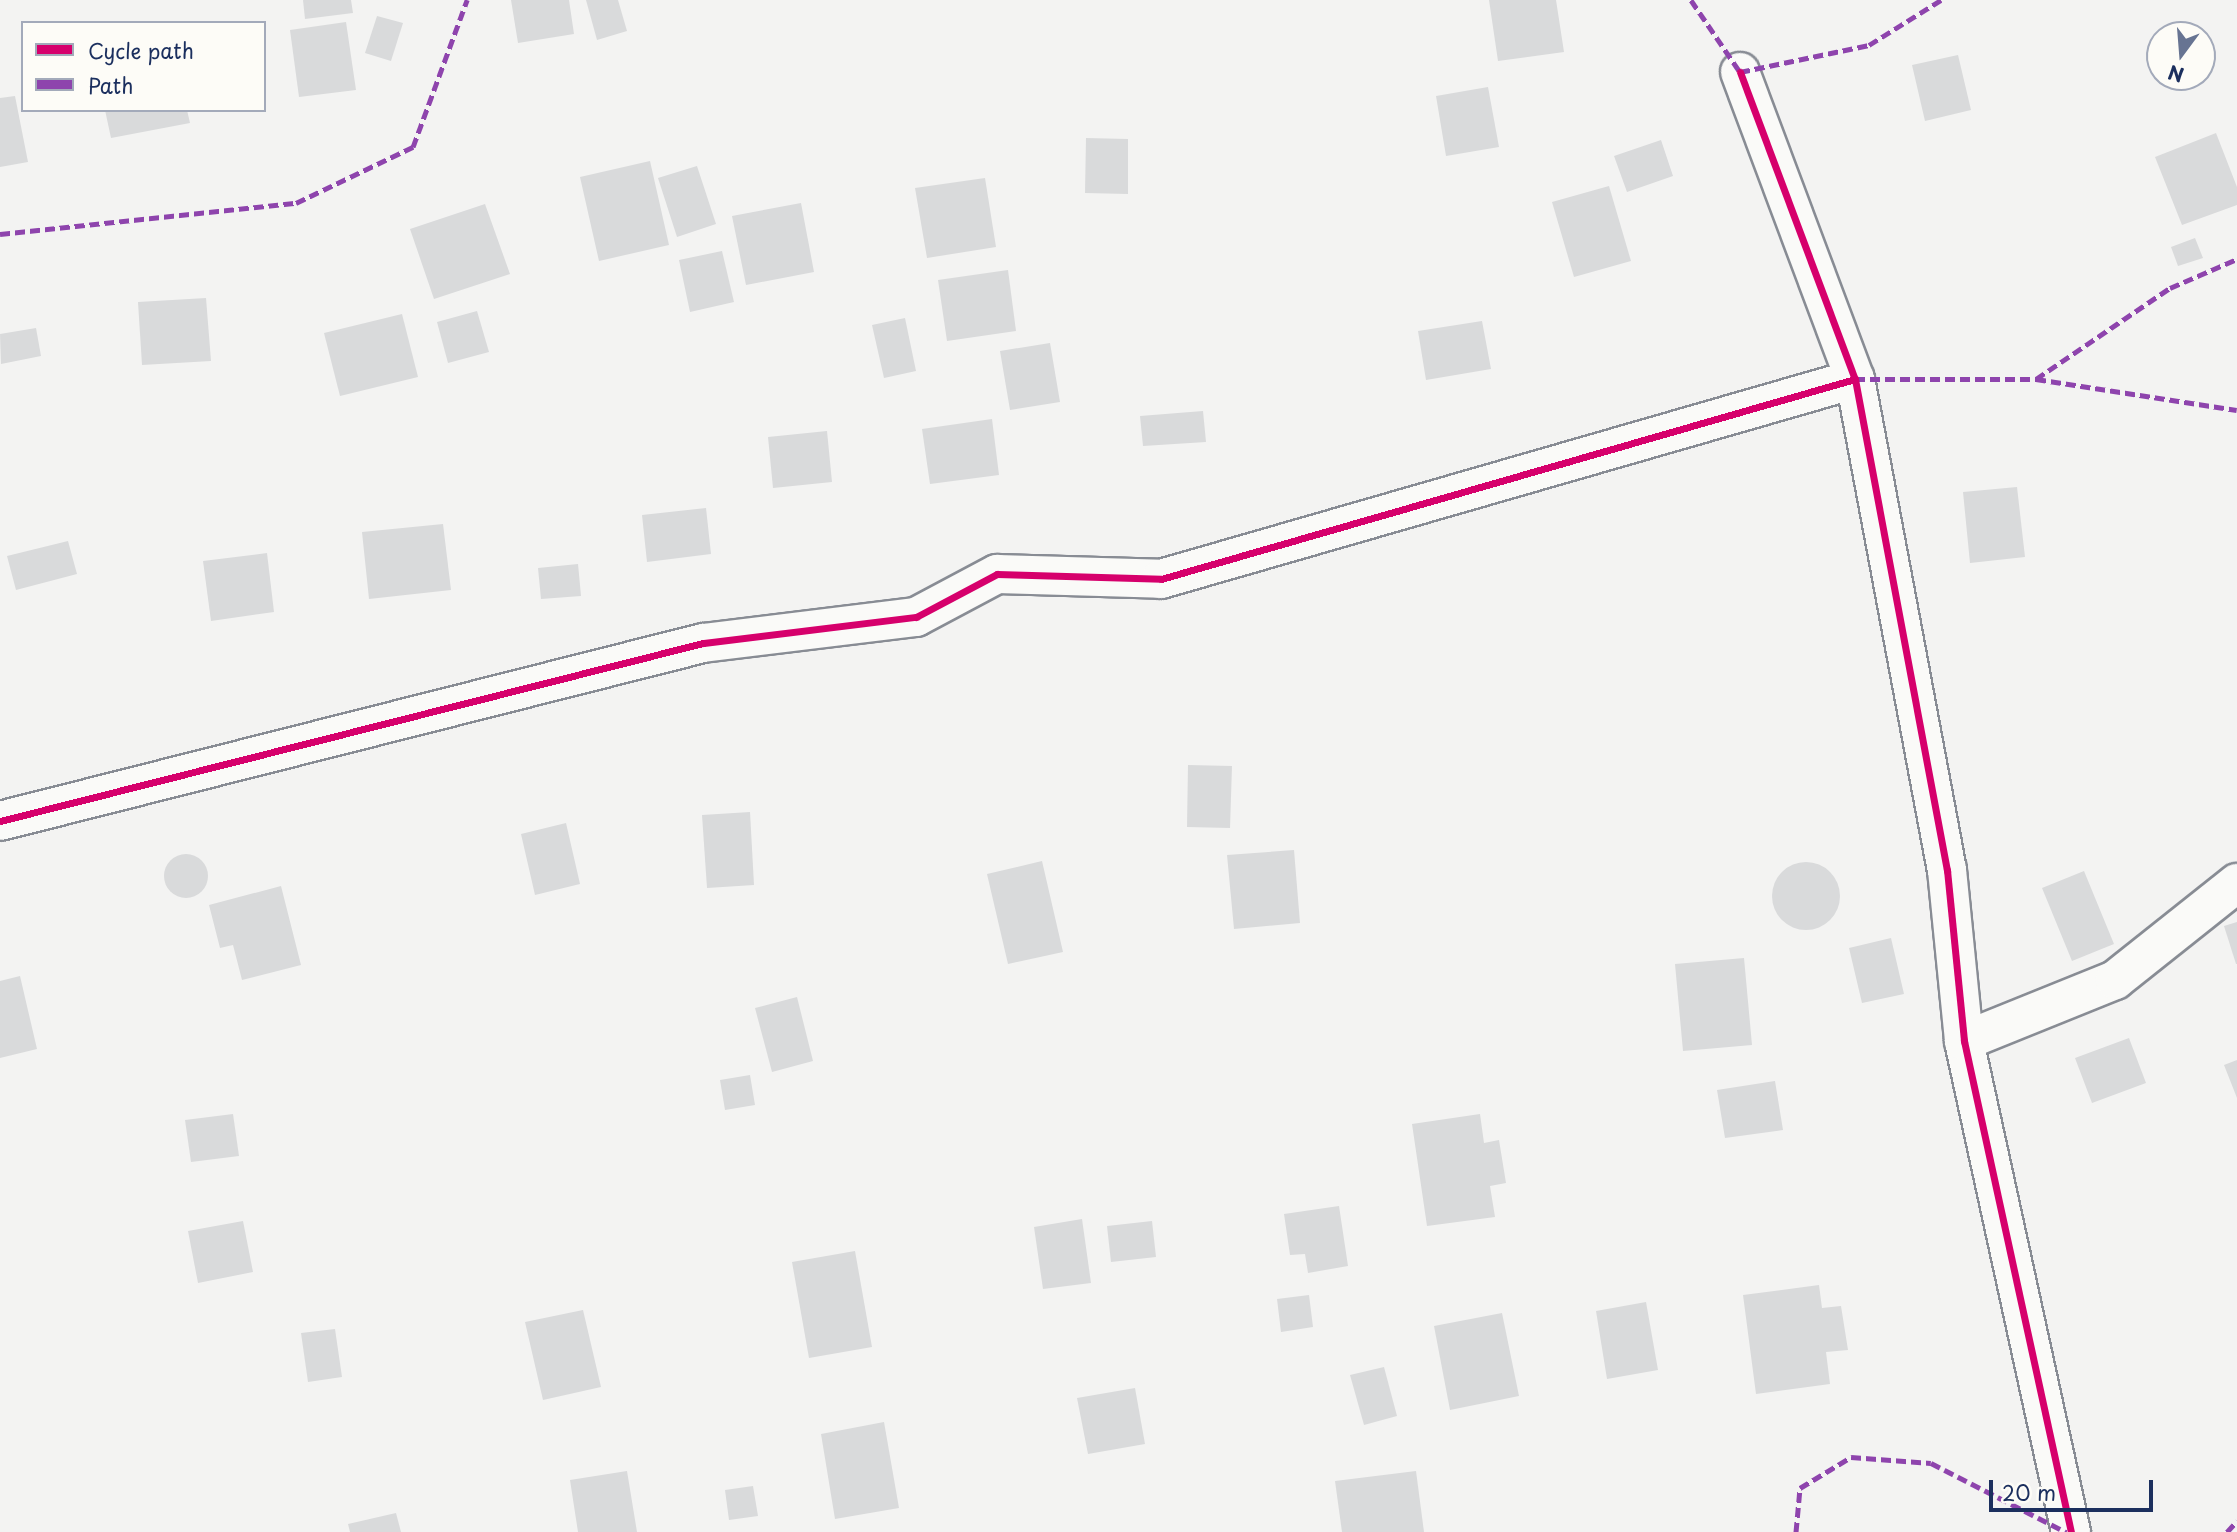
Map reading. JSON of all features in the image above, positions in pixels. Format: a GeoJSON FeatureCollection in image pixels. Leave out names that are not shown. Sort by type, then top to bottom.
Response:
{"type":"FeatureCollection","features":[{"type":"Feature","properties":{"kind":"street"},"geometry":{"type":"LineString","coordinates":[[1740,72],[1855,379],[1947,870],[1964,1041],[2071,1532]]}},
{"type":"Feature","properties":{"kind":"street"},"geometry":{"type":"LineString","coordinates":[[0,821],[703,643],[916,617],[997,574],[1161,579],[1855,379]]}},
{"type":"Feature","properties":{"kind":"street"},"geometry":{"type":"LineString","coordinates":[[1964,1041],[2115,980],[2237,883]]}},
{"type":"Feature","properties":{"kind":"building"},"geometry":{"type":"Polygon","coordinates":[[[303,0],[351,0],[353,13],[305,19],[303,0]]]}},
{"type":"Feature","properties":{"kind":"building"},"geometry":{"type":"Polygon","coordinates":[[[511,0],[569,0],[574,34],[518,43],[511,0]]]}},
{"type":"Feature","properties":{"kind":"building"},"geometry":{"type":"Polygon","coordinates":[[[586,0],[618,0],[627,31],[597,40],[586,0]]]}},
{"type":"Feature","properties":{"kind":"building"},"geometry":{"type":"Polygon","coordinates":[[[1489,0],[1556,0],[1564,52],[1498,61],[1489,0]]]}},
{"type":"Feature","properties":{"kind":"building"},"geometry":{"type":"Polygon","coordinates":[[[377,16],[403,23],[391,61],[365,53],[377,16]]]}},
{"type":"Feature","properties":{"kind":"building"},"geometry":{"type":"Polygon","coordinates":[[[346,22],[356,90],[299,97],[290,30],[346,22]]]}},
{"type":"Feature","properties":{"kind":"building"},"geometry":{"type":"Polygon","coordinates":[[[1958,55],[1971,110],[1925,121],[1912,65],[1958,55]]]}},
{"type":"Feature","properties":{"kind":"building"},"geometry":{"type":"Polygon","coordinates":[[[1488,87],[1499,147],[1446,156],[1436,96],[1488,87]]]}},
{"type":"Feature","properties":{"kind":"building"},"geometry":{"type":"Polygon","coordinates":[[[15,96],[28,162],[0,167],[0,98],[15,96]]]}},
{"type":"Feature","properties":{"kind":"building"},"geometry":{"type":"Polygon","coordinates":[[[105,112],[187,112],[190,123],[111,138],[105,112]]]}},
{"type":"Feature","properties":{"kind":"building"},"geometry":{"type":"Polygon","coordinates":[[[2216,133],[2237,187],[2237,205],[2182,225],[2155,157],[2216,133]]]}},
{"type":"Feature","properties":{"kind":"building"},"geometry":{"type":"Polygon","coordinates":[[[1086,138],[1128,139],[1128,194],[1085,193],[1086,138]]]}},
{"type":"Feature","properties":{"kind":"building"},"geometry":{"type":"Polygon","coordinates":[[[1661,140],[1673,176],[1627,192],[1614,156],[1661,140]]]}},
{"type":"Feature","properties":{"kind":"building"},"geometry":{"type":"Polygon","coordinates":[[[650,161],[669,245],[599,261],[580,177],[650,161]]]}},
{"type":"Feature","properties":{"kind":"building"},"geometry":{"type":"Polygon","coordinates":[[[697,166],[716,224],[677,237],[658,178],[697,166]]]}},
{"type":"Feature","properties":{"kind":"building"},"geometry":{"type":"Polygon","coordinates":[[[985,178],[996,247],[927,258],[915,188],[985,178]]]}},
{"type":"Feature","properties":{"kind":"building"},"geometry":{"type":"Polygon","coordinates":[[[1609,186],[1631,261],[1574,277],[1552,202],[1609,186]]]}},
{"type":"Feature","properties":{"kind":"building"},"geometry":{"type":"Polygon","coordinates":[[[801,203],[814,272],[746,285],[732,216],[801,203]]]}},
{"type":"Feature","properties":{"kind":"building"},"geometry":{"type":"Polygon","coordinates":[[[485,204],[510,274],[434,299],[410,229],[485,204]]]}},
{"type":"Feature","properties":{"kind":"building"},"geometry":{"type":"Polygon","coordinates":[[[2195,238],[2203,258],[2178,266],[2171,247],[2195,238]]]}},
{"type":"Feature","properties":{"kind":"building"},"geometry":{"type":"Polygon","coordinates":[[[722,251],[734,302],[690,312],[679,260],[722,251]]]}},
{"type":"Feature","properties":{"kind":"building"},"geometry":{"type":"Polygon","coordinates":[[[1008,270],[1016,331],[947,341],[938,280],[1008,270]]]}},
{"type":"Feature","properties":{"kind":"building"},"geometry":{"type":"Polygon","coordinates":[[[206,298],[211,361],[142,365],[138,302],[206,298]]]}},
{"type":"Feature","properties":{"kind":"building"},"geometry":{"type":"Polygon","coordinates":[[[477,311],[489,352],[448,363],[437,322],[477,311]]]}},
{"type":"Feature","properties":{"kind":"building"},"geometry":{"type":"Polygon","coordinates":[[[402,314],[418,377],[340,396],[324,333],[402,314]]]}},
{"type":"Feature","properties":{"kind":"building"},"geometry":{"type":"Polygon","coordinates":[[[905,318],[916,371],[884,378],[872,325],[905,318]]]}},
{"type":"Feature","properties":{"kind":"building"},"geometry":{"type":"Polygon","coordinates":[[[1482,321],[1491,369],[1426,380],[1418,331],[1482,321]]]}},
{"type":"Feature","properties":{"kind":"building"},"geometry":{"type":"Polygon","coordinates":[[[36,328],[41,356],[1,364],[0,334],[36,328]]]}},
{"type":"Feature","properties":{"kind":"building"},"geometry":{"type":"Polygon","coordinates":[[[1050,343],[1060,402],[1010,410],[1000,351],[1050,343]]]}},
{"type":"Feature","properties":{"kind":"building"},"geometry":{"type":"Polygon","coordinates":[[[1203,411],[1206,442],[1143,446],[1140,416],[1203,411]]]}},
{"type":"Feature","properties":{"kind":"building"},"geometry":{"type":"Polygon","coordinates":[[[992,419],[999,475],[930,484],[922,429],[992,419]]]}},
{"type":"Feature","properties":{"kind":"building"},"geometry":{"type":"Polygon","coordinates":[[[827,431],[832,482],[773,488],[768,437],[827,431]]]}},
{"type":"Feature","properties":{"kind":"building"},"geometry":{"type":"Polygon","coordinates":[[[2017,487],[2025,557],[1970,563],[1963,492],[2017,487]]]}},
{"type":"Feature","properties":{"kind":"building"},"geometry":{"type":"Polygon","coordinates":[[[706,508],[711,554],[647,562],[642,515],[706,508]]]}},
{"type":"Feature","properties":{"kind":"building"},"geometry":{"type":"Polygon","coordinates":[[[443,524],[451,590],[369,599],[362,532],[443,524]]]}},
{"type":"Feature","properties":{"kind":"building"},"geometry":{"type":"Polygon","coordinates":[[[68,541],[77,574],[16,590],[7,556],[68,541]]]}},
{"type":"Feature","properties":{"kind":"building"},"geometry":{"type":"Polygon","coordinates":[[[267,553],[274,612],[211,621],[203,561],[267,553]]]}},
{"type":"Feature","properties":{"kind":"building"},"geometry":{"type":"Polygon","coordinates":[[[578,564],[581,596],[541,599],[538,568],[578,564]]]}},
{"type":"Feature","properties":{"kind":"building"},"geometry":{"type":"Polygon","coordinates":[[[1188,765],[1232,766],[1230,828],[1187,827],[1188,765]]]}},
{"type":"Feature","properties":{"kind":"building"},"geometry":{"type":"Polygon","coordinates":[[[750,812],[754,885],[707,888],[702,815],[750,812]]]}},
{"type":"Feature","properties":{"kind":"building"},"geometry":{"type":"Polygon","coordinates":[[[566,823],[580,884],[535,895],[521,834],[566,823]]]}},
{"type":"Feature","properties":{"kind":"building"},"geometry":{"type":"Polygon","coordinates":[[[1294,850],[1300,923],[1234,929],[1227,855],[1294,850]]]}},
{"type":"Feature","properties":{"kind":"building"},"geometry":{"type":"Polygon","coordinates":[[[186,854],[195,855],[202,860],[207,867],[207,885],[202,892],[195,897],[186,898],[177,897],[170,892],[165,885],[164,876],[165,867],[170,860],[177,855],[186,854]]]}},
{"type":"Feature","properties":{"kind":"building"},"geometry":{"type":"Polygon","coordinates":[[[1042,861],[1063,952],[1008,964],[987,874],[1042,861]]]}},
{"type":"Feature","properties":{"kind":"building"},"geometry":{"type":"Polygon","coordinates":[[[1806,862],[1819,865],[1830,872],[1837,883],[1840,896],[1837,909],[1830,920],[1819,927],[1806,930],[1793,927],[1782,920],[1775,909],[1772,896],[1775,883],[1782,872],[1793,865],[1806,862]]]}},
{"type":"Feature","properties":{"kind":"building"},"geometry":{"type":"Polygon","coordinates":[[[2084,871],[2114,944],[2072,961],[2042,888],[2084,871]]]}},
{"type":"Feature","properties":{"kind":"building"},"geometry":{"type":"Polygon","coordinates":[[[281,886],[301,965],[242,980],[233,945],[220,948],[209,905],[281,886]]]}},
{"type":"Feature","properties":{"kind":"building"},"geometry":{"type":"Polygon","coordinates":[[[2237,922],[2237,964],[2236,964],[2224,926],[2237,922]]]}},
{"type":"Feature","properties":{"kind":"building"},"geometry":{"type":"Polygon","coordinates":[[[1891,938],[1904,994],[1862,1003],[1849,948],[1891,938]]]}},
{"type":"Feature","properties":{"kind":"building"},"geometry":{"type":"Polygon","coordinates":[[[1744,958],[1752,1045],[1683,1051],[1675,964],[1744,958]]]}},
{"type":"Feature","properties":{"kind":"building"},"geometry":{"type":"Polygon","coordinates":[[[20,976],[37,1049],[0,1058],[0,981],[20,976]]]}},
{"type":"Feature","properties":{"kind":"building"},"geometry":{"type":"Polygon","coordinates":[[[797,997],[813,1061],[772,1072],[755,1008],[797,997]]]}},
{"type":"Feature","properties":{"kind":"building"},"geometry":{"type":"Polygon","coordinates":[[[2129,1038],[2146,1083],[2092,1103],[2075,1058],[2129,1038]]]}},
{"type":"Feature","properties":{"kind":"building"},"geometry":{"type":"Polygon","coordinates":[[[2237,1060],[2237,1098],[2224,1065],[2237,1060]]]}},
{"type":"Feature","properties":{"kind":"building"},"geometry":{"type":"Polygon","coordinates":[[[750,1075],[755,1105],[725,1110],[720,1080],[750,1075]]]}},
{"type":"Feature","properties":{"kind":"building"},"geometry":{"type":"Polygon","coordinates":[[[1775,1081],[1783,1130],[1725,1138],[1717,1090],[1775,1081]]]}},
{"type":"Feature","properties":{"kind":"building"},"geometry":{"type":"Polygon","coordinates":[[[233,1114],[239,1156],[191,1162],[185,1120],[233,1114]]]}},
{"type":"Feature","properties":{"kind":"building"},"geometry":{"type":"Polygon","coordinates":[[[1480,1114],[1484,1143],[1499,1140],[1506,1183],[1490,1186],[1495,1217],[1427,1226],[1412,1124],[1480,1114]]]}},
{"type":"Feature","properties":{"kind":"building"},"geometry":{"type":"Polygon","coordinates":[[[1339,1206],[1348,1266],[1308,1273],[1305,1254],[1290,1255],[1284,1214],[1339,1206]]]}},
{"type":"Feature","properties":{"kind":"building"},"geometry":{"type":"Polygon","coordinates":[[[1082,1219],[1091,1283],[1043,1289],[1034,1227],[1082,1219]]]}},
{"type":"Feature","properties":{"kind":"building"},"geometry":{"type":"Polygon","coordinates":[[[243,1221],[253,1272],[198,1283],[188,1231],[243,1221]]]}},
{"type":"Feature","properties":{"kind":"building"},"geometry":{"type":"Polygon","coordinates":[[[1152,1221],[1156,1257],[1111,1262],[1107,1226],[1152,1221]]]}},
{"type":"Feature","properties":{"kind":"building"},"geometry":{"type":"Polygon","coordinates":[[[855,1251],[872,1347],[809,1358],[792,1262],[855,1251]]]}},
{"type":"Feature","properties":{"kind":"building"},"geometry":{"type":"Polygon","coordinates":[[[1819,1285],[1822,1308],[1841,1306],[1848,1350],[1826,1352],[1830,1384],[1756,1394],[1743,1295],[1819,1285]]]}},
{"type":"Feature","properties":{"kind":"building"},"geometry":{"type":"Polygon","coordinates":[[[1309,1295],[1313,1327],[1281,1332],[1277,1299],[1309,1295]]]}},
{"type":"Feature","properties":{"kind":"building"},"geometry":{"type":"Polygon","coordinates":[[[1646,1302],[1658,1370],[1607,1379],[1596,1311],[1646,1302]]]}},
{"type":"Feature","properties":{"kind":"building"},"geometry":{"type":"Polygon","coordinates":[[[583,1310],[601,1387],[543,1400],[525,1322],[583,1310]]]}},
{"type":"Feature","properties":{"kind":"building"},"geometry":{"type":"Polygon","coordinates":[[[1502,1313],[1519,1396],[1450,1410],[1434,1326],[1502,1313]]]}},
{"type":"Feature","properties":{"kind":"building"},"geometry":{"type":"Polygon","coordinates":[[[335,1329],[342,1377],[308,1382],[301,1333],[335,1329]]]}},
{"type":"Feature","properties":{"kind":"building"},"geometry":{"type":"Polygon","coordinates":[[[1384,1367],[1397,1416],[1364,1425],[1350,1375],[1384,1367]]]}},
{"type":"Feature","properties":{"kind":"building"},"geometry":{"type":"Polygon","coordinates":[[[1135,1388],[1145,1444],[1088,1454],[1077,1398],[1135,1388]]]}},
{"type":"Feature","properties":{"kind":"building"},"geometry":{"type":"Polygon","coordinates":[[[884,1422],[899,1508],[835,1519],[821,1434],[884,1422]]]}},
{"type":"Feature","properties":{"kind":"building"},"geometry":{"type":"Polygon","coordinates":[[[627,1471],[637,1532],[578,1532],[570,1480],[627,1471]]]}},
{"type":"Feature","properties":{"kind":"building"},"geometry":{"type":"Polygon","coordinates":[[[1416,1471],[1424,1532],[1342,1532],[1335,1481],[1416,1471]]]}},
{"type":"Feature","properties":{"kind":"building"},"geometry":{"type":"Polygon","coordinates":[[[753,1486],[758,1516],[729,1520],[725,1490],[753,1486]]]}},
{"type":"Feature","properties":{"kind":"building"},"geometry":{"type":"Polygon","coordinates":[[[396,1513],[401,1532],[350,1532],[348,1524],[396,1513]]]}},
{"type":"Feature","properties":{"kind":"marked path"},"geometry":{"type":"LineString","coordinates":[[0,234],[296,203],[413,147],[467,0]]}},
{"type":"Feature","properties":{"kind":"marked path"},"geometry":{"type":"LineString","coordinates":[[1691,0],[1740,72],[1869,45],[1941,0]]}},
{"type":"Feature","properties":{"kind":"marked path"},"geometry":{"type":"LineString","coordinates":[[2036,379],[2170,288],[2237,259]]}},
{"type":"Feature","properties":{"kind":"marked path"},"geometry":{"type":"LineString","coordinates":[[1855,379],[2036,379],[2237,410]]}},
{"type":"Feature","properties":{"kind":"marked path"},"geometry":{"type":"LineString","coordinates":[[1796,1532],[1800,1488],[1851,1457],[1931,1463],[2066,1532]]}},
{"type":"Feature","properties":{"kind":"marked path"},"geometry":{"type":"LineString","coordinates":[[2227,1532],[2237,1521]]}},
{"type":"Feature","properties":{"kind":"cycle path"},"geometry":{"type":"LineString","coordinates":[[1740,72],[1855,379],[1947,870],[1964,1041],[2071,1532]]}},
{"type":"Feature","properties":{"kind":"cycle path"},"geometry":{"type":"LineString","coordinates":[[0,821],[703,643],[916,617],[997,574],[1161,579],[1855,379]]}}]}
